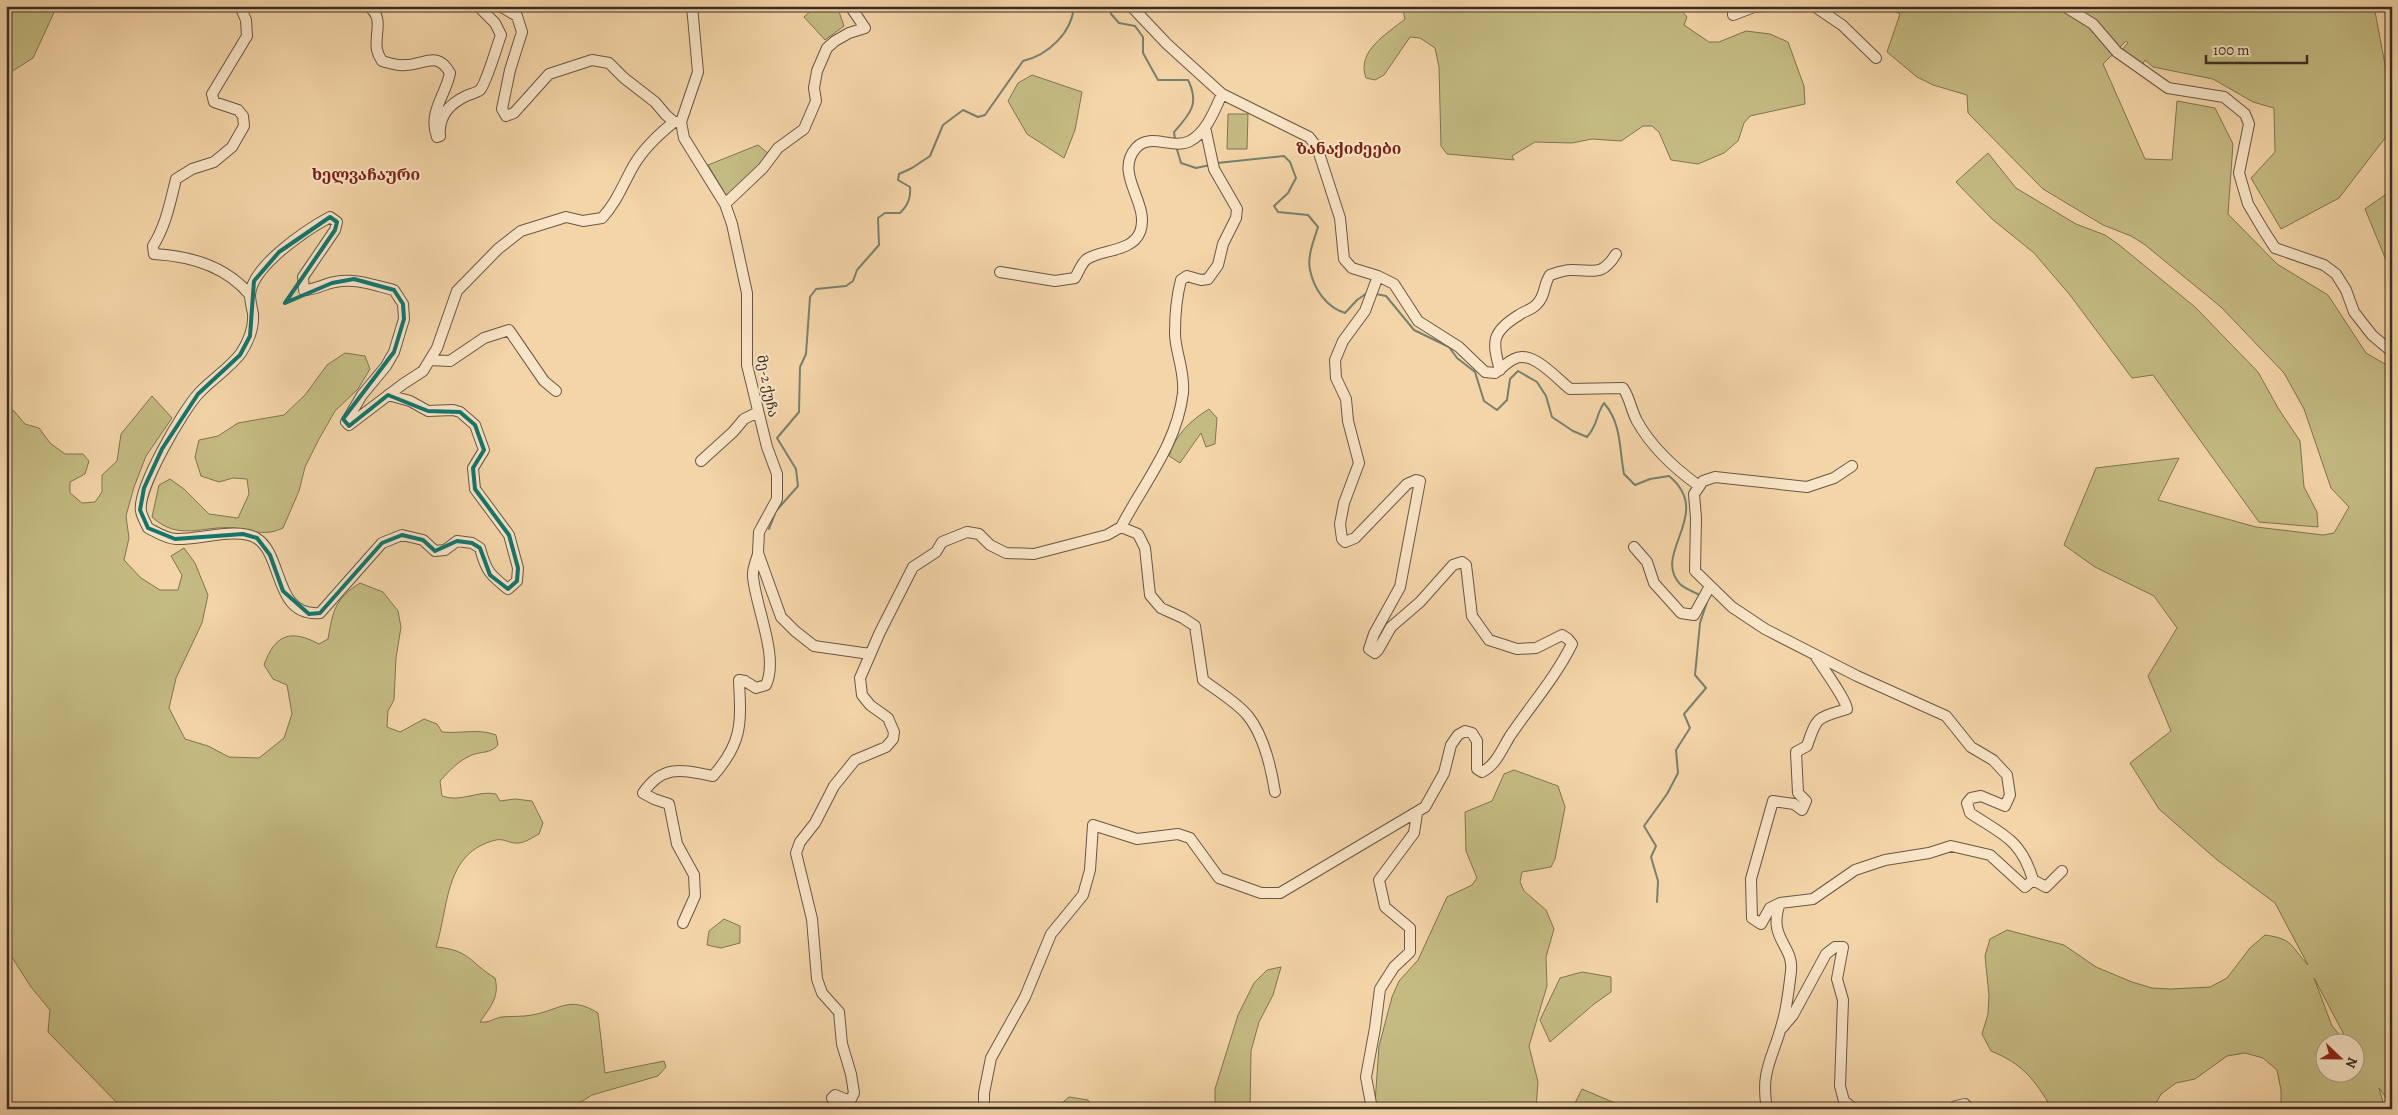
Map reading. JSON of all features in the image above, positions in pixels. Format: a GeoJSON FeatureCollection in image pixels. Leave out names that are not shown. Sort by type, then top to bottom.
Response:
{"type":"FeatureCollection","features":[{"type":"Feature","properties":{"kind":"street"},"geometry":{"type":"LineString","coordinates":[[240,6],[246,20],[247,36],[212,94],[214,102],[238,110],[243,116],[244,126],[232,147],[214,162],[192,169],[176,179],[162,232],[152,246],[154,254],[197,260],[239,281],[250,295]]}},
{"type":"Feature","properties":{"kind":"street"},"geometry":{"type":"LineString","coordinates":[[368,6],[375,11],[379,25],[377,50],[382,61],[405,66],[435,59],[445,64],[450,73],[447,86],[434,113],[432,124],[437,137],[440,136],[443,114],[456,101],[480,90],[486,79],[501,36],[495,24],[478,6]]}},
{"type":"Feature","properties":{"kind":"street"},"geometry":{"type":"LineString","coordinates":[[500,6],[517,16],[522,32],[502,109],[506,116],[514,113],[549,74],[592,60],[609,63],[624,78],[655,102],[666,115],[677,122]]}},
{"type":"Feature","properties":{"kind":"street"},"geometry":{"type":"LineString","coordinates":[[388,395],[410,401],[428,411],[453,410],[460,412],[474,425],[484,450],[473,468],[474,489],[509,535],[518,568],[517,581],[508,589],[485,568],[480,548],[472,543],[457,541],[445,550],[435,552],[423,540],[402,535],[382,543],[320,613],[309,614],[298,608],[283,591],[270,555],[256,538],[243,534],[175,539],[148,528],[140,510],[144,488],[162,449],[198,394],[240,355],[250,336],[253,316],[250,295],[254,281],[278,252],[330,217],[337,222],[335,230],[303,277],[304,290],[314,290],[332,282],[354,280],[394,290],[403,304],[404,319],[394,352],[386,366],[362,396],[346,422],[350,425],[388,395],[423,371],[437,348],[457,291],[487,259],[521,231],[566,217],[582,221],[602,218],[614,205],[635,164],[657,136],[677,122],[698,72],[692,6]]}},
{"type":"Feature","properties":{"kind":"street"},"geometry":{"type":"LineString","coordinates":[[725,204],[758,173],[778,148],[804,129],[816,102],[814,88],[817,70],[827,48],[849,33],[865,28],[850,6]]}},
{"type":"Feature","properties":{"kind":"street"},"geometry":{"type":"LineString","coordinates":[[1131,6],[1167,44],[1222,94],[1309,137],[1319,154],[1340,218],[1344,259],[1352,268],[1378,276],[1394,284],[1418,321],[1459,346],[1485,372],[1495,373],[1513,359],[1527,356],[1536,360],[1570,389],[1623,388],[1627,394],[1635,419],[1651,444],[1674,467],[1699,486]]}},
{"type":"Feature","properties":{"kind":"street"},"geometry":{"type":"LineString","coordinates":[[1733,6],[1733,16],[1754,7],[1763,6]]}},
{"type":"Feature","properties":{"kind":"street"},"geometry":{"type":"LineString","coordinates":[[1814,6],[1842,25],[1876,58]]}},
{"type":"Feature","properties":{"kind":"street"},"geometry":{"type":"LineString","coordinates":[[2064,6],[2093,24],[2116,52],[2168,88],[2224,97],[2246,114],[2249,124],[2239,173],[2248,204],[2264,231],[2276,248],[2324,265],[2336,274],[2346,290],[2354,312],[2372,335],[2392,352]]}},
{"type":"Feature","properties":{"kind":"street"},"geometry":{"type":"LineString","coordinates":[[1000,272],[1055,281],[1075,278],[1086,259],[1126,246],[1140,233],[1143,218],[1141,205],[1133,190],[1128,166],[1134,150],[1141,143],[1148,141],[1176,143],[1190,141],[1205,126],[1222,94]]}},
{"type":"Feature","properties":{"kind":"street","name":"მე-2 ქუჩა"},"geometry":{"type":"LineString","coordinates":[[677,122],[684,138],[725,204],[736,240],[747,293],[747,365],[766,447],[776,474],[777,499],[759,532],[758,553],[781,617],[814,646],[870,654]]}},
{"type":"Feature","properties":{"kind":"street"},"geometry":{"type":"LineString","coordinates":[[839,1109],[832,1098],[835,1095],[850,1101],[854,1093],[851,1074],[842,1044],[839,1012],[822,993],[817,979],[812,919],[796,853],[800,842],[815,823],[834,786],[855,760],[886,747],[893,739],[894,732],[888,718],[862,695],[860,678],[913,567],[936,552],[942,542],[967,532],[979,534],[990,545],[1006,554],[1034,554],[1107,535],[1121,527],[1168,446],[1178,416],[1183,392],[1182,373],[1175,334],[1181,280],[1187,276],[1201,280],[1208,279],[1218,265],[1223,244],[1236,218],[1236,209],[1214,169],[1205,126]]}},
{"type":"Feature","properties":{"kind":"street"},"geometry":{"type":"LineString","coordinates":[[1500,370],[1493,346],[1497,335],[1518,315],[1535,307],[1545,294],[1546,281],[1550,275],[1570,270],[1588,272],[1597,270],[1608,266],[1616,254]]}},
{"type":"Feature","properties":{"kind":"street"},"geometry":{"type":"LineString","coordinates":[[984,1109],[984,1093],[990,1058],[1026,996],[1051,934],[1083,895],[1090,870],[1093,825],[1136,840],[1158,835],[1178,834],[1190,838],[1219,878],[1261,893],[1280,892],[1425,807],[1444,773],[1451,745],[1458,735],[1465,731],[1472,733],[1477,741],[1477,769],[1482,772],[1490,767],[1511,735],[1558,672],[1572,644],[1562,636],[1536,648],[1517,649],[1489,640],[1472,616],[1466,565],[1462,562],[1453,565],[1420,602],[1391,627],[1375,653],[1369,648],[1374,634],[1400,586],[1420,481],[1416,480],[1407,484],[1355,538],[1345,542],[1342,539],[1340,524],[1344,503],[1359,463],[1348,421],[1346,399],[1336,378],[1335,360],[1343,341],[1365,311],[1378,276]]}},
{"type":"Feature","properties":{"kind":"street"},"geometry":{"type":"LineString","coordinates":[[430,360],[450,361],[484,338],[510,330],[544,381],[556,391]]}},
{"type":"Feature","properties":{"kind":"street"},"geometry":{"type":"LineString","coordinates":[[701,461],[733,432],[744,419],[758,412]]}},
{"type":"Feature","properties":{"kind":"street"},"geometry":{"type":"LineString","coordinates":[[1852,466],[1834,478],[1807,487],[1715,478],[1703,481],[1694,494],[1696,518],[1695,571],[1732,607],[1748,618],[1857,676],[1946,716],[1972,747],[1993,760],[2008,775],[2010,795],[2004,806],[1981,796],[1971,798],[1967,803],[1970,813],[2015,843],[2027,859],[2033,880],[2046,887],[2062,870]]}},
{"type":"Feature","properties":{"kind":"street"},"geometry":{"type":"LineString","coordinates":[[1121,527],[1138,534],[1145,548],[1150,595],[1161,608],[1195,626],[1203,680],[1248,716],[1263,746],[1271,770],[1274,792]]}},
{"type":"Feature","properties":{"kind":"street"},"geometry":{"type":"LineString","coordinates":[[1634,547],[1647,562],[1654,583],[1681,613],[1694,615],[1710,586]]}},
{"type":"Feature","properties":{"kind":"street"},"geometry":{"type":"LineString","coordinates":[[683,923],[696,896],[694,875],[677,844],[669,804],[654,800],[643,792],[650,782],[664,772],[681,770],[713,776],[726,761],[739,734],[739,680],[745,681],[756,688],[766,685],[770,675],[768,648],[752,575],[758,553]]}},
{"type":"Feature","properties":{"kind":"street"},"geometry":{"type":"LineString","coordinates":[[1815,654],[1833,685],[1846,702],[1847,709],[1823,716],[1816,721],[1807,746],[1796,752],[1798,793],[1806,801],[1802,810],[1794,804],[1773,801],[1750,879],[1752,918],[1761,924],[1770,908],[1780,903],[1813,899],[1855,870],[1885,860],[1929,853],[1951,846],[1990,855],[2025,887],[2033,880]]}},
{"type":"Feature","properties":{"kind":"street"},"geometry":{"type":"LineString","coordinates":[[1372,1109],[1366,1077],[1380,989],[1394,967],[1410,952],[1410,928],[1384,906],[1379,880],[1414,833],[1417,813]]}},
{"type":"Feature","properties":{"kind":"street"},"geometry":{"type":"LineString","coordinates":[[1767,1109],[1764,1081],[1782,1024],[1792,968],[1786,947],[1776,931],[1777,911],[1780,903]]}},
{"type":"Feature","properties":{"kind":"street"},"geometry":{"type":"LineString","coordinates":[[1779,1033],[1793,1015],[1826,954],[1835,947],[1843,947],[1837,980],[1843,1000],[1840,1086],[1844,1101],[1854,1109]]}},
{"type":"Feature","properties":{"kind":"street"},"geometry":{"type":"LineString","coordinates":[[1956,1109],[1956,1106],[1965,1104],[1969,1109]]}},
{"type":"Feature","properties":{"kind":"highlighted area"},"geometry":{"type":"Polygon","coordinates":[[[330,217],[337,222],[335,230],[285,303],[332,283],[354,279],[394,290],[403,304],[404,319],[394,352],[343,419],[349,426],[388,395],[428,411],[460,412],[475,425],[484,450],[473,468],[475,489],[509,535],[518,568],[517,581],[508,589],[490,575],[480,548],[472,543],[457,541],[435,551],[423,540],[402,535],[382,543],[320,613],[309,614],[283,591],[270,555],[257,538],[243,534],[175,539],[148,528],[140,510],[144,488],[162,449],[198,394],[240,355],[250,336],[254,281],[279,252],[330,217]]]}},
{"type":"Feature","properties":{"kind":"shaded area"},"geometry":{"type":"Polygon","coordinates":[[[6,6],[57,6],[33,58],[6,75],[6,6]]]}},
{"type":"Feature","properties":{"kind":"shaded area"},"geometry":{"type":"Polygon","coordinates":[[[816,6],[837,6],[844,26],[825,40],[804,17],[816,6]]]}},
{"type":"Feature","properties":{"kind":"shaded area"},"geometry":{"type":"Polygon","coordinates":[[[1402,6],[1662,6],[1681,10],[1687,17],[1684,25],[1709,42],[1719,42],[1746,31],[1770,34],[1788,42],[1804,86],[1805,104],[1750,116],[1744,123],[1738,141],[1724,153],[1698,164],[1671,160],[1659,132],[1652,126],[1643,126],[1621,141],[1592,139],[1572,143],[1535,142],[1512,156],[1514,160],[1447,154],[1441,146],[1439,67],[1435,48],[1420,38],[1410,37],[1384,75],[1375,80],[1366,78],[1365,59],[1369,51],[1382,37],[1405,19],[1402,6]]]}},
{"type":"Feature","properties":{"kind":"shaded area"},"geometry":{"type":"Polygon","coordinates":[[[1884,6],[2374,6],[2389,86],[2392,85],[2392,129],[2339,198],[2281,229],[2251,178],[2275,152],[2274,108],[2253,102],[2213,79],[2153,67],[2145,60],[2141,67],[2120,52],[2128,43],[2126,41],[2103,64],[2145,159],[2172,160],[2177,101],[2215,108],[2233,144],[2228,214],[2277,264],[2328,295],[2366,353],[2392,368],[2392,1106],[2379,1088],[2385,1109],[2281,1109],[2281,1090],[2277,1070],[2263,1058],[2245,1053],[2227,1056],[2195,1079],[2176,1083],[2161,1094],[2153,1109],[2052,1109],[2034,1081],[2012,1061],[1991,1051],[1982,1034],[1988,1014],[1989,995],[1985,956],[1990,939],[2007,930],[2064,945],[2096,967],[2152,988],[2210,987],[2227,978],[2250,948],[2265,935],[2287,941],[2308,965],[2275,903],[2216,859],[2159,809],[2130,763],[2171,731],[2148,676],[2177,628],[2154,596],[2095,567],[2064,545],[2096,468],[2179,458],[2158,500],[2256,527],[2323,535],[2334,533],[2349,507],[2331,488],[2304,409],[2284,373],[2221,307],[2144,244],[2131,236],[2103,225],[2043,189],[1968,113],[1967,95],[1933,85],[1917,77],[1887,52],[1900,14],[1884,6]],[[2314,978],[2332,1026],[2337,1032],[2316,1032],[2316,1082],[2366,1082],[2366,1032],[2343,1032],[2314,978]]]}},
{"type":"Feature","properties":{"kind":"shaded area"},"geometry":{"type":"Polygon","coordinates":[[[1032,75],[1082,92],[1075,130],[1064,158],[1027,134],[1008,101],[1018,83],[1032,75]]]}},
{"type":"Feature","properties":{"kind":"shaded area"},"geometry":{"type":"Polygon","coordinates":[[[1228,114],[1248,114],[1247,149],[1227,149],[1228,114]]]}},
{"type":"Feature","properties":{"kind":"shaded area"},"geometry":{"type":"Polygon","coordinates":[[[758,145],[770,155],[727,197],[708,165],[758,145]]]}},
{"type":"Feature","properties":{"kind":"shaded area"},"geometry":{"type":"Polygon","coordinates":[[[1988,153],[2016,188],[2076,224],[2105,235],[2118,244],[2195,307],[2258,372],[2278,408],[2300,441],[2304,487],[2317,512],[2318,527],[2259,522],[2153,375],[2132,378],[2070,295],[2034,253],[1992,219],[1956,182],[1988,153]]]}},
{"type":"Feature","properties":{"kind":"shaded area"},"geometry":{"type":"Polygon","coordinates":[[[2392,190],[2392,263],[2386,260],[2365,209],[2392,190]]]}},
{"type":"Feature","properties":{"kind":"shaded area"},"geometry":{"type":"Polygon","coordinates":[[[345,353],[365,356],[370,369],[358,389],[335,411],[319,439],[305,467],[299,491],[283,528],[270,532],[234,528],[182,531],[162,525],[152,517],[159,485],[170,479],[184,489],[209,514],[238,518],[249,494],[247,479],[233,478],[219,482],[201,476],[195,457],[199,440],[218,436],[238,423],[284,415],[305,395],[327,365],[345,353]]]}},
{"type":"Feature","properties":{"kind":"shaded area"},"geometry":{"type":"Polygon","coordinates":[[[152,396],[172,418],[146,456],[134,487],[126,516],[129,538],[124,560],[141,578],[160,590],[178,590],[182,575],[171,556],[184,548],[195,563],[208,595],[202,623],[176,678],[169,708],[185,739],[208,746],[229,757],[259,758],[284,738],[292,714],[287,685],[273,679],[264,665],[273,647],[285,637],[300,637],[319,644],[328,639],[336,606],[345,594],[360,583],[383,592],[398,611],[401,627],[396,658],[394,700],[388,711],[387,727],[400,732],[424,719],[437,724],[442,732],[483,732],[496,735],[498,745],[495,748],[462,760],[440,781],[442,796],[456,798],[489,793],[496,794],[500,801],[515,799],[532,801],[543,823],[539,834],[526,841],[515,843],[496,840],[479,846],[467,856],[451,883],[436,947],[463,954],[495,978],[495,996],[480,1022],[501,1017],[542,1013],[565,1005],[579,1005],[598,1013],[605,1073],[664,1061],[666,1067],[658,1076],[592,1095],[570,1109],[208,1109],[201,1105],[194,1109],[123,1109],[48,1032],[50,1010],[31,987],[6,948],[6,409],[14,411],[25,424],[39,428],[50,443],[65,454],[83,454],[89,461],[85,474],[70,482],[70,493],[82,503],[95,502],[102,492],[102,475],[117,461],[121,434],[152,396]]]}},
{"type":"Feature","properties":{"kind":"shaded area"},"geometry":{"type":"Polygon","coordinates":[[[1209,409],[1217,418],[1215,444],[1206,447],[1201,433],[1180,463],[1169,456],[1184,429],[1209,409]]]}},
{"type":"Feature","properties":{"kind":"shaded area"},"geometry":{"type":"Polygon","coordinates":[[[1514,770],[1558,786],[1565,807],[1555,859],[1551,867],[1522,872],[1520,882],[1524,891],[1546,910],[1554,929],[1546,957],[1547,986],[1529,1046],[1538,1082],[1536,1109],[1378,1109],[1375,1103],[1379,1046],[1392,997],[1399,981],[1418,960],[1447,897],[1472,885],[1477,878],[1466,851],[1465,812],[1492,801],[1504,774],[1514,770]]]}},
{"type":"Feature","properties":{"kind":"shaded area"},"geometry":{"type":"Polygon","coordinates":[[[724,919],[740,926],[740,943],[721,948],[707,945],[709,931],[724,919]]]}},
{"type":"Feature","properties":{"kind":"shaded area"},"geometry":{"type":"Polygon","coordinates":[[[1281,967],[1273,995],[1259,1022],[1251,1051],[1250,1109],[1215,1109],[1215,1089],[1238,1015],[1254,983],[1267,970],[1281,967]]]}},
{"type":"Feature","properties":{"kind":"shaded area"},"geometry":{"type":"Polygon","coordinates":[[[1582,972],[1611,977],[1611,992],[1550,1042],[1540,1020],[1560,978],[1582,972]]]}},
{"type":"Feature","properties":{"kind":"shaded area"},"geometry":{"type":"Polygon","coordinates":[[[1582,1089],[1615,1103],[1613,1109],[1572,1109],[1582,1089]]]}},
{"type":"Feature","properties":{"kind":"shaded area"},"geometry":{"type":"Polygon","coordinates":[[[1069,1097],[1088,1100],[1094,1109],[1055,1109],[1069,1097]]]}},
{"type":"Feature","properties":{"kind":"waterway"},"geometry":{"type":"LineString","coordinates":[[769,529],[776,511],[798,486],[796,469],[777,438],[799,412],[800,367],[806,354],[810,297],[816,289],[846,286],[853,281],[857,270],[879,245],[878,218],[885,213],[900,213],[908,201],[910,187],[898,180],[899,174],[930,156],[943,125],[963,110],[978,117],[985,115],[1023,61],[1041,54],[1064,34],[1069,25],[1074,6]]}},
{"type":"Feature","properties":{"kind":"waterway"},"geometry":{"type":"LineString","coordinates":[[1109,6],[1111,14],[1119,23],[1135,26],[1143,37],[1143,53],[1158,80],[1188,80],[1192,88],[1192,108],[1185,120],[1174,132],[1175,139]]}},
{"type":"Feature","properties":{"kind":"waterway"},"geometry":{"type":"LineString","coordinates":[[1176,146],[1181,163],[1196,168],[1210,165]]}},
{"type":"Feature","properties":{"kind":"waterway"},"geometry":{"type":"LineString","coordinates":[[1217,163],[1284,156],[1290,162],[1296,178],[1288,193],[1274,206],[1278,212],[1308,215],[1318,227],[1309,259],[1314,284],[1327,302],[1345,313],[1357,300],[1367,293]]}},
{"type":"Feature","properties":{"kind":"waterway"},"geometry":{"type":"LineString","coordinates":[[1376,294],[1386,296],[1414,330],[1449,347],[1457,358],[1475,372],[1484,401],[1497,410],[1507,400],[1510,379],[1518,371],[1537,382],[1546,396],[1552,417],[1573,431],[1587,437],[1604,403],[1610,411],[1617,428],[1624,474],[1635,485],[1650,479],[1669,476],[1681,490],[1686,505],[1685,519],[1673,559],[1673,572],[1680,584],[1701,596]]}},
{"type":"Feature","properties":{"kind":"waterway"},"geometry":{"type":"LineString","coordinates":[[1657,902],[1658,881],[1651,857],[1656,846],[1644,826],[1667,794],[1678,773],[1676,750],[1690,728],[1684,714],[1706,688],[1695,675],[1700,623],[1707,602]]}},
{"type":"Feature","properties":{"kind":"district","name":"ზანაქიძეები"},"geometry":{"type":"Point","coordinates":[1349,148]}},
{"type":"Feature","properties":{"kind":"district","name":"ხელვაჩაური"},"geometry":{"type":"Point","coordinates":[366,174]}}]}
